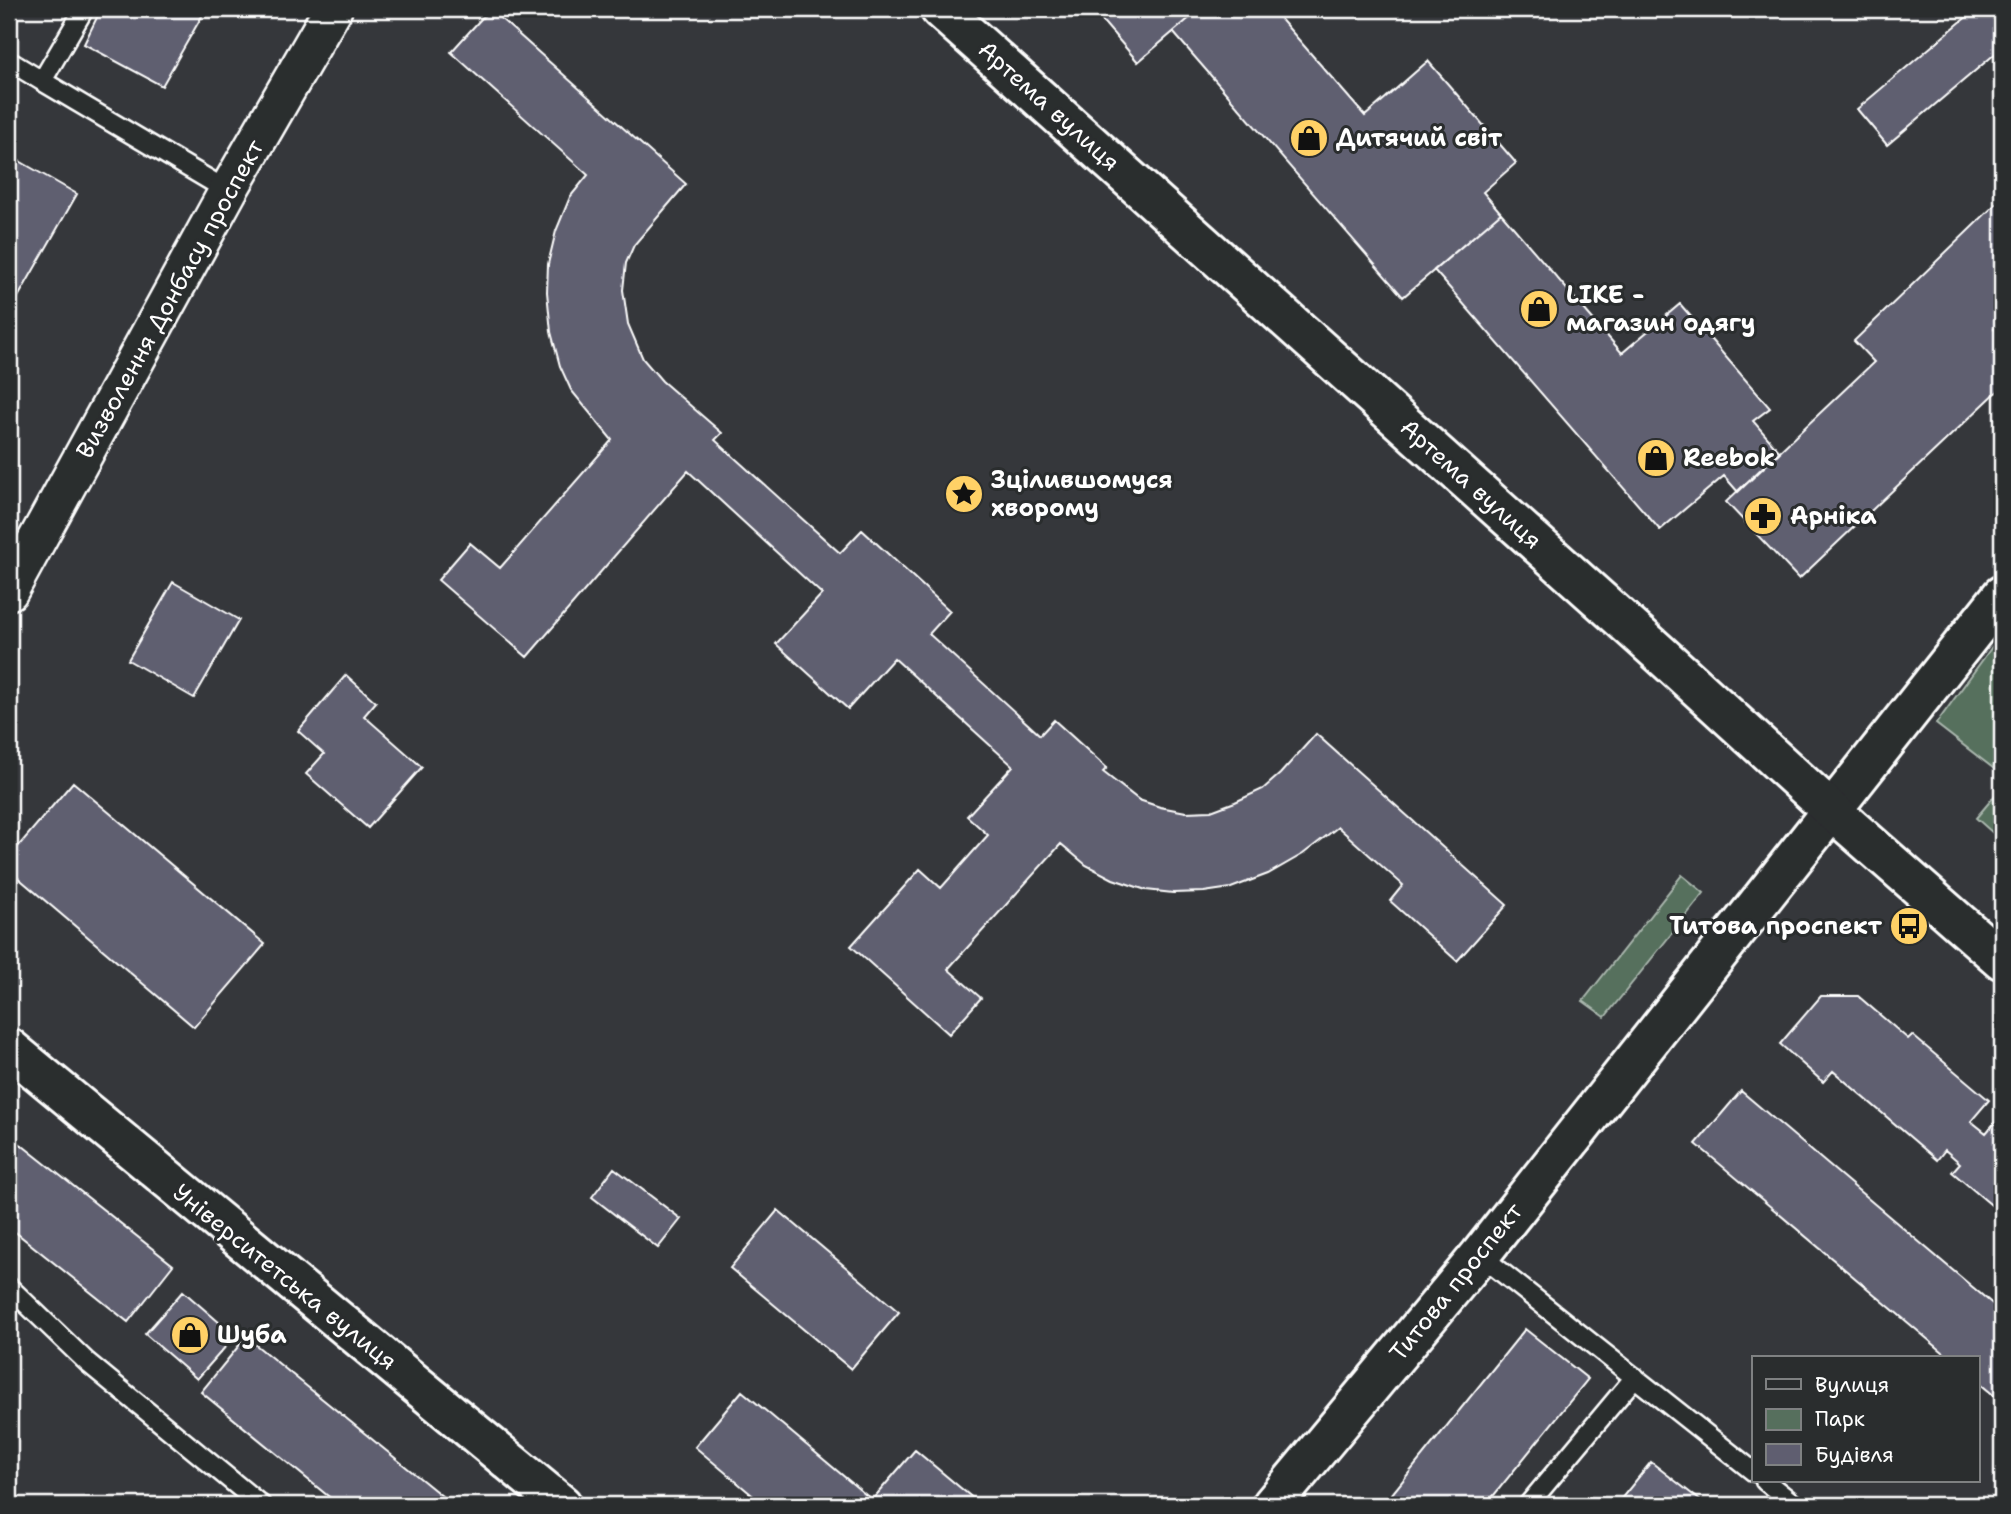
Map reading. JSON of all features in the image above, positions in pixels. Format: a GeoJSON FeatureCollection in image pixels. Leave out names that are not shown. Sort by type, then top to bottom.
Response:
{"type":"FeatureCollection","features":[{"type":"Feature","properties":{"kind":"main road","name":"Артема вулиця"},"geometry":{"type":"LineString","coordinates":[[940,9],[1647,641],[1831,810],[2002,960]]}},
{"type":"Feature","properties":{"kind":"main road","name":"Титова проспект"},"geometry":{"type":"LineString","coordinates":[[1272,1505],[1480,1255],[2002,595]]}},
{"type":"Feature","properties":{"kind":"main road","name":"Університетська вулиця"},"geometry":{"type":"LineString","coordinates":[[9,1048],[562,1505]]}},
{"type":"Feature","properties":{"kind":"street","name":"Визволення Донбасу проспект"},"geometry":{"type":"LineString","coordinates":[[9,591],[228,191],[333,9]]}},
{"type":"Feature","properties":{"kind":"lane"},"geometry":{"type":"LineString","coordinates":[[42,81],[84,9]]}},
{"type":"Feature","properties":{"kind":"lane"},"geometry":{"type":"LineString","coordinates":[[9,61],[228,191]]}},
{"type":"Feature","properties":{"kind":"lane"},"geometry":{"type":"LineString","coordinates":[[1480,1255],[1752,1470]]}},
{"type":"Feature","properties":{"kind":"lane"},"geometry":{"type":"LineString","coordinates":[[9,1287],[87,1362],[261,1505]]}},
{"type":"Feature","properties":{"kind":"lane"},"geometry":{"type":"LineString","coordinates":[[1528,1505],[1634,1377]]}},
{"type":"Feature","properties":{"kind":"lane"},"geometry":{"type":"LineString","coordinates":[[1766,1482],[1795,1505]]}},
{"type":"Feature","properties":{"kind":"green space"},"geometry":{"type":"Polygon","coordinates":[[[2002,633],[2002,775],[1936,724],[2002,633]]]}},
{"type":"Feature","properties":{"kind":"green space"},"geometry":{"type":"Polygon","coordinates":[[[2002,787],[2002,841],[1976,818],[2002,787]]]}},
{"type":"Feature","properties":{"kind":"green space"},"geometry":{"type":"Polygon","coordinates":[[[1682,875],[1704,893],[1605,1017],[1583,1001],[1682,875]]]}},
{"type":"Feature","properties":{"kind":"building"},"geometry":{"type":"Polygon","coordinates":[[[101,9],[206,9],[162,86],[84,44],[101,9]]]}},
{"type":"Feature","properties":{"kind":"building"},"geometry":{"type":"Polygon","coordinates":[[[490,9],[686,184],[634,245],[626,263],[623,290],[628,324],[643,359],[662,381],[722,433],[715,440],[840,553],[862,530],[950,611],[929,634],[1040,735],[1054,720],[1107,768],[1103,772],[1139,800],[1186,812],[1211,811],[1263,789],[1316,734],[1507,905],[1457,961],[1390,901],[1403,885],[1338,827],[1303,854],[1268,874],[1231,888],[1204,892],[1146,890],[1113,879],[1086,865],[1061,844],[948,969],[981,998],[949,1034],[851,946],[920,869],[941,888],[988,835],[967,816],[1013,766],[894,658],[848,709],[776,644],[822,594],[688,471],[527,657],[438,580],[470,543],[500,568],[612,440],[571,390],[560,366],[551,332],[547,292],[548,264],[556,231],[570,197],[588,175],[451,52],[490,9]]]}},
{"type":"Feature","properties":{"kind":"building"},"geometry":{"type":"Polygon","coordinates":[[[1092,9],[1200,9],[1138,62],[1092,9]]]}},
{"type":"Feature","properties":{"kind":"building"},"geometry":{"type":"Polygon","coordinates":[[[1200,9],[1272,9],[1365,116],[1428,61],[1516,163],[1483,192],[1501,213],[1403,297],[1173,32],[1200,9]]]}},
{"type":"Feature","properties":{"kind":"building"},"geometry":{"type":"Polygon","coordinates":[[[1976,9],[1991,9],[2002,22],[2002,48],[1887,145],[1857,109],[1976,9]]]}},
{"type":"Feature","properties":{"kind":"building"},"geometry":{"type":"Polygon","coordinates":[[[9,155],[77,194],[9,313],[9,155]]]}},
{"type":"Feature","properties":{"kind":"building"},"geometry":{"type":"Polygon","coordinates":[[[2002,198],[2002,321],[1994,329],[2002,337],[2002,387],[1799,579],[1726,502],[1874,362],[1854,341],[2002,198]]]}},
{"type":"Feature","properties":{"kind":"building"},"geometry":{"type":"Polygon","coordinates":[[[1501,213],[1622,353],[1680,304],[1770,408],[1753,421],[1780,452],[1738,492],[1724,476],[1660,530],[1434,270],[1501,213]]]}},
{"type":"Feature","properties":{"kind":"building"},"geometry":{"type":"Polygon","coordinates":[[[173,582],[239,620],[194,698],[128,660],[173,582]]]}},
{"type":"Feature","properties":{"kind":"building"},"geometry":{"type":"Polygon","coordinates":[[[346,675],[376,702],[364,716],[422,767],[368,828],[306,774],[324,754],[298,731],[346,675]]]}},
{"type":"Feature","properties":{"kind":"building"},"geometry":{"type":"Polygon","coordinates":[[[73,782],[265,944],[194,1027],[9,870],[9,857],[73,782]]]}},
{"type":"Feature","properties":{"kind":"building"},"geometry":{"type":"Polygon","coordinates":[[[1821,996],[1858,996],[1908,1039],[1912,1035],[1989,1100],[1971,1121],[1986,1133],[2002,1114],[2002,1214],[1952,1172],[1960,1163],[1945,1150],[1937,1160],[1833,1071],[1823,1082],[1780,1044],[1821,996]]]}},
{"type":"Feature","properties":{"kind":"building"},"geometry":{"type":"Polygon","coordinates":[[[1741,1091],[2002,1312],[2002,1402],[1980,1384],[1980,1356],[1948,1356],[1696,1144],[1741,1091]]]}},
{"type":"Feature","properties":{"kind":"building"},"geometry":{"type":"Polygon","coordinates":[[[9,1135],[173,1265],[128,1322],[9,1227],[9,1135]]]}},
{"type":"Feature","properties":{"kind":"building"},"geometry":{"type":"Polygon","coordinates":[[[614,1168],[681,1219],[658,1248],[592,1197],[614,1168]]]}},
{"type":"Feature","properties":{"kind":"building"},"geometry":{"type":"Polygon","coordinates":[[[778,1210],[899,1312],[851,1369],[730,1268],[778,1210]]]}},
{"type":"Feature","properties":{"kind":"building","name":"Шуба"},"geometry":{"type":"Polygon","coordinates":[[[183,1291],[235,1336],[197,1379],[145,1334],[183,1291]]]}},
{"type":"Feature","properties":{"kind":"building"},"geometry":{"type":"Polygon","coordinates":[[[1525,1329],[1588,1379],[1486,1505],[1383,1505],[1525,1329]]]}},
{"type":"Feature","properties":{"kind":"building"},"geometry":{"type":"Polygon","coordinates":[[[246,1337],[453,1505],[339,1505],[201,1392],[246,1337]]]}},
{"type":"Feature","properties":{"kind":"building"},"geometry":{"type":"Polygon","coordinates":[[[742,1391],[872,1500],[915,1450],[981,1505],[764,1505],[695,1447],[742,1391]]]}},
{"type":"Feature","properties":{"kind":"building"},"geometry":{"type":"Polygon","coordinates":[[[1651,1462],[1706,1505],[1616,1505],[1651,1462]]]}},
{"type":"Feature","properties":{"kind":"place","name":"Дитячий світ"},"geometry":{"type":"Point","coordinates":[1309,138]}},
{"type":"Feature","properties":{"kind":"place","name":"LIKE - магазин одягу"},"geometry":{"type":"Point","coordinates":[1539,309]}},
{"type":"Feature","properties":{"kind":"place","name":"Reebok"},"geometry":{"type":"Point","coordinates":[1656,458]}},
{"type":"Feature","properties":{"kind":"place","name":"Зцілившомуся хворому"},"geometry":{"type":"Point","coordinates":[964,494]}},
{"type":"Feature","properties":{"kind":"place","name":"Арніка"},"geometry":{"type":"Point","coordinates":[1763,516]}},
{"type":"Feature","properties":{"kind":"place","name":"Титова проспект"},"geometry":{"type":"Point","coordinates":[1909,926]}},
{"type":"Feature","properties":{"kind":"place","name":"Шуба"},"geometry":{"type":"Point","coordinates":[190,1335]}}]}
